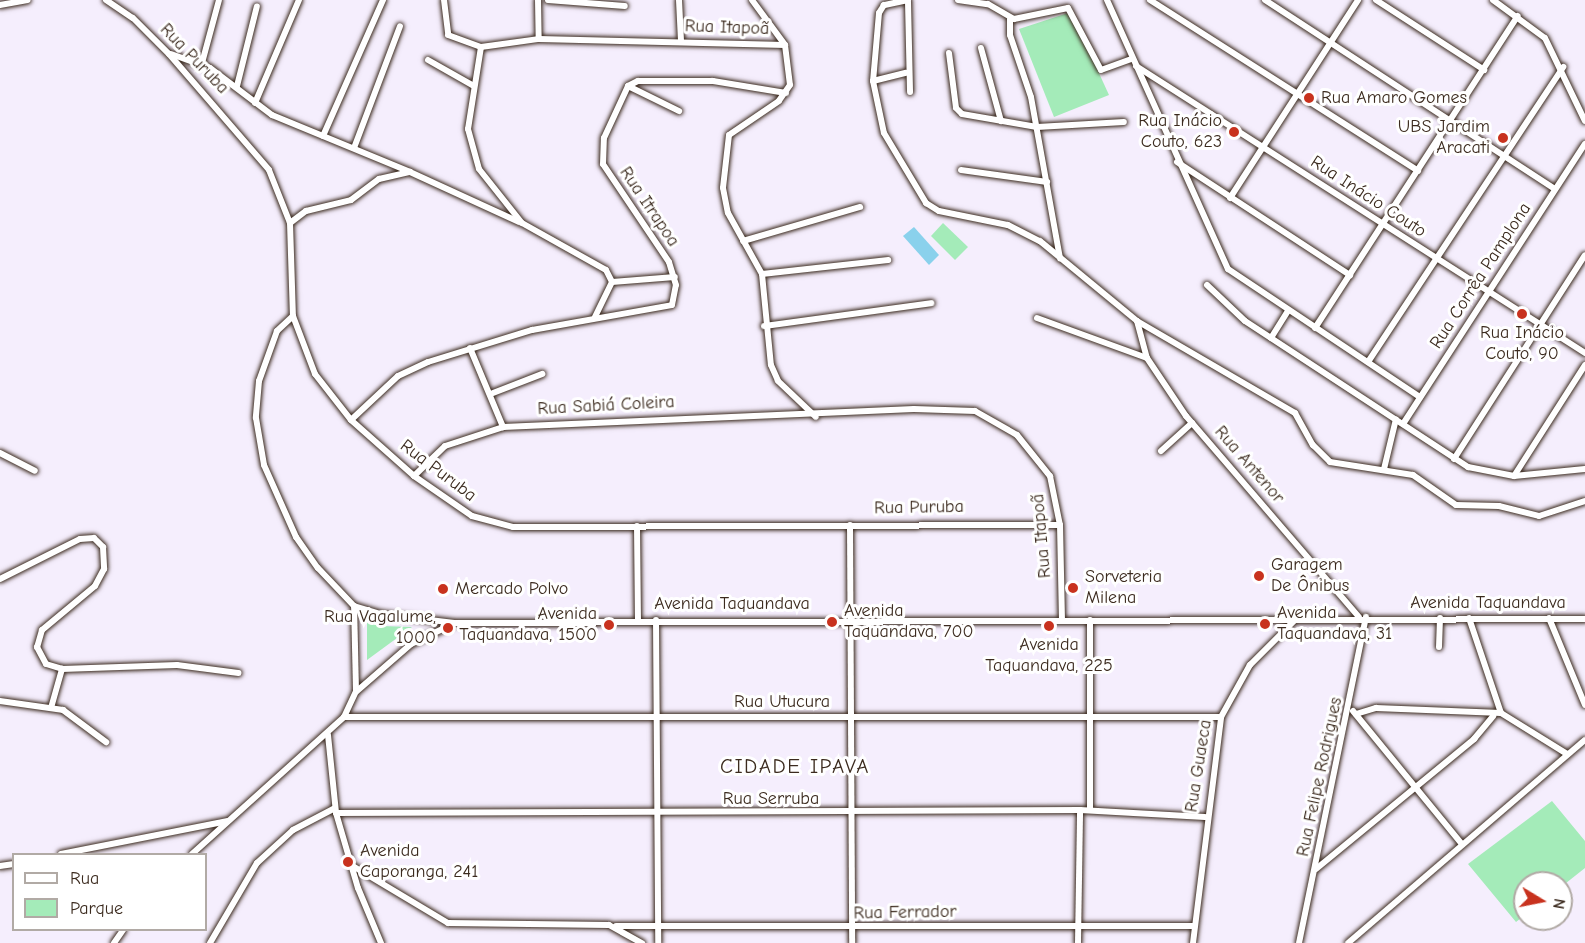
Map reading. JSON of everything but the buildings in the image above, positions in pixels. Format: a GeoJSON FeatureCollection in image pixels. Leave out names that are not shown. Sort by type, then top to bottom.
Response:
{"type":"FeatureCollection","features":[{"type":"Feature","properties":{"kind":"street"},"geometry":{"type":"LineString","coordinates":[[0,5],[28,0]]}},
{"type":"Feature","properties":{"kind":"street","name":"Rua Puruba"},"geometry":{"type":"LineString","coordinates":[[106,0],[133,18],[170,54],[255,150],[280,191],[290,222],[293,316],[315,374],[351,420],[414,476],[455,507],[496,525],[1060,525]]}},
{"type":"Feature","properties":{"kind":"street"},"geometry":{"type":"LineString","coordinates":[[202,63],[219,0]]}},
{"type":"Feature","properties":{"kind":"street"},"geometry":{"type":"LineString","coordinates":[[255,103],[299,0]]}},
{"type":"Feature","properties":{"kind":"street"},"geometry":{"type":"LineString","coordinates":[[324,136],[384,0]]}},
{"type":"Feature","properties":{"kind":"street"},"geometry":{"type":"LineString","coordinates":[[444,0],[448,35],[481,47],[472,85],[468,129],[472,150],[479,169],[522,223]]}},
{"type":"Feature","properties":{"kind":"street"},"geometry":{"type":"LineString","coordinates":[[537,0],[539,39]]}},
{"type":"Feature","properties":{"kind":"street"},"geometry":{"type":"LineString","coordinates":[[548,0],[625,6]]}},
{"type":"Feature","properties":{"kind":"street"},"geometry":{"type":"LineString","coordinates":[[679,0],[681,42]]}},
{"type":"Feature","properties":{"kind":"street"},"geometry":{"type":"LineString","coordinates":[[752,0],[785,45]]}},
{"type":"Feature","properties":{"kind":"street"},"geometry":{"type":"LineString","coordinates":[[958,0],[987,2],[1010,19],[1037,127],[1060,258]]}},
{"type":"Feature","properties":{"kind":"street"},"geometry":{"type":"LineString","coordinates":[[1107,0],[1177,162],[1228,269],[1420,397]]}},
{"type":"Feature","properties":{"kind":"street"},"geometry":{"type":"LineString","coordinates":[[1150,0],[1418,171]]}},
{"type":"Feature","properties":{"kind":"street"},"geometry":{"type":"LineString","coordinates":[[1265,0],[1555,189]]}},
{"type":"Feature","properties":{"kind":"street"},"geometry":{"type":"LineString","coordinates":[[1230,198],[1358,0]]}},
{"type":"Feature","properties":{"kind":"street"},"geometry":{"type":"LineString","coordinates":[[1377,0],[1484,69]]}},
{"type":"Feature","properties":{"kind":"street"},"geometry":{"type":"LineString","coordinates":[[1493,0],[1518,16],[1545,38],[1563,67],[1585,121]]}},
{"type":"Feature","properties":{"kind":"street"},"geometry":{"type":"LineString","coordinates":[[910,92],[906,73],[908,1],[884,5],[879,14],[873,81],[884,133],[926,203],[939,211],[1008,225],[1060,258],[1137,321],[1296,413],[1313,445],[1330,462],[1413,475],[1456,505],[1499,506],[1539,516],[1585,501]]}},
{"type":"Feature","properties":{"kind":"street"},"geometry":{"type":"LineString","coordinates":[[237,86],[256,6]]}},
{"type":"Feature","properties":{"kind":"street"},"geometry":{"type":"LineString","coordinates":[[1010,19],[1068,8],[1101,70],[1132,59]]}},
{"type":"Feature","properties":{"kind":"street"},"geometry":{"type":"LineString","coordinates":[[1315,328],[1518,16]]}},
{"type":"Feature","properties":{"kind":"street"},"geometry":{"type":"LineString","coordinates":[[354,148],[400,26]]}},
{"type":"Feature","properties":{"kind":"street","name":"Rua Itapoã"},"geometry":{"type":"LineString","coordinates":[[481,47],[539,39],[785,45],[791,72],[786,93]]}},
{"type":"Feature","properties":{"kind":"street"},"geometry":{"type":"LineString","coordinates":[[981,48],[1000,121]]}},
{"type":"Feature","properties":{"kind":"street"},"geometry":{"type":"LineString","coordinates":[[949,53],[958,111],[1037,127],[1124,122]]}},
{"type":"Feature","properties":{"kind":"street"},"geometry":{"type":"LineString","coordinates":[[170,54],[202,63],[237,86],[255,103],[324,136],[522,223],[599,264],[612,282]]}},
{"type":"Feature","properties":{"kind":"street"},"geometry":{"type":"LineString","coordinates":[[428,60],[472,85]]}},
{"type":"Feature","properties":{"kind":"street","name":"Rua Inácio Couto"},"geometry":{"type":"LineString","coordinates":[[1136,66],[1585,353]]}},
{"type":"Feature","properties":{"kind":"street"},"geometry":{"type":"LineString","coordinates":[[1368,362],[1563,67]]}},
{"type":"Feature","properties":{"kind":"street"},"geometry":{"type":"LineString","coordinates":[[873,81],[906,73]]}},
{"type":"Feature","properties":{"kind":"street"},"geometry":{"type":"LineString","coordinates":[[628,86],[638,81],[713,81],[786,93]]}},
{"type":"Feature","properties":{"kind":"street"},"geometry":{"type":"LineString","coordinates":[[628,86],[679,111]]}},
{"type":"Feature","properties":{"kind":"street","name":"Rua Itrapoa"},"geometry":{"type":"LineString","coordinates":[[628,86],[604,138],[603,164],[656,238],[675,277]]}},
{"type":"Feature","properties":{"kind":"street"},"geometry":{"type":"LineString","coordinates":[[786,93],[729,135],[723,188],[743,241],[762,274],[764,326],[778,381],[816,417]]}},
{"type":"Feature","properties":{"kind":"street","name":"Rua Corrêa Pamplona"},"geometry":{"type":"LineString","coordinates":[[1403,424],[1585,144]]}},
{"type":"Feature","properties":{"kind":"street"},"geometry":{"type":"LineString","coordinates":[[1177,162],[1350,275]]}},
{"type":"Feature","properties":{"kind":"street"},"geometry":{"type":"LineString","coordinates":[[961,170],[1047,182]]}},
{"type":"Feature","properties":{"kind":"street"},"geometry":{"type":"LineString","coordinates":[[290,222],[306,211],[351,200],[379,179],[410,172]]}},
{"type":"Feature","properties":{"kind":"street"},"geometry":{"type":"LineString","coordinates":[[743,241],[860,207]]}},
{"type":"Feature","properties":{"kind":"street"},"geometry":{"type":"LineString","coordinates":[[1454,459],[1585,255]]}},
{"type":"Feature","properties":{"kind":"street"},"geometry":{"type":"LineString","coordinates":[[762,274],[888,260]]}},
{"type":"Feature","properties":{"kind":"street"},"geometry":{"type":"LineString","coordinates":[[351,420],[398,376],[470,348],[595,317],[665,310],[676,296],[675,277],[612,282]]}},
{"type":"Feature","properties":{"kind":"street"},"geometry":{"type":"LineString","coordinates":[[595,317],[612,282]]}},
{"type":"Feature","properties":{"kind":"street"},"geometry":{"type":"LineString","coordinates":[[1207,285],[1271,338],[1454,459],[1477,470],[1514,476],[1585,469]]}},
{"type":"Feature","properties":{"kind":"street"},"geometry":{"type":"LineString","coordinates":[[764,326],[931,303]]}},
{"type":"Feature","properties":{"kind":"street"},"geometry":{"type":"LineString","coordinates":[[1271,338],[1288,311]]}},
{"type":"Feature","properties":{"kind":"street"},"geometry":{"type":"LineString","coordinates":[[194,853],[328,735],[345,717],[356,692],[354,606],[296,537],[272,489],[259,442],[259,381],[277,331],[293,316]]}},
{"type":"Feature","properties":{"kind":"street"},"geometry":{"type":"LineString","coordinates":[[1037,318],[1147,358]]}},
{"type":"Feature","properties":{"kind":"street","name":"Rua Antenor"},"geometry":{"type":"LineString","coordinates":[[1137,321],[1147,358],[1192,423],[1362,617]]}},
{"type":"Feature","properties":{"kind":"street"},"geometry":{"type":"LineString","coordinates":[[470,348],[493,393],[503,427]]}},
{"type":"Feature","properties":{"kind":"street"},"geometry":{"type":"LineString","coordinates":[[1514,476],[1585,365]]}},
{"type":"Feature","properties":{"kind":"street"},"geometry":{"type":"LineString","coordinates":[[493,393],[542,374]]}},
{"type":"Feature","properties":{"kind":"street","name":"Rua Itapoã"},"geometry":{"type":"LineString","coordinates":[[816,417],[914,409],[975,411],[1017,435],[1042,460],[1056,492],[1060,525],[1062,620]]}},
{"type":"Feature","properties":{"kind":"street","name":"Rua Sabiá Coleira"},"geometry":{"type":"LineString","coordinates":[[414,476],[445,446],[503,427],[816,417]]}},
{"type":"Feature","properties":{"kind":"street"},"geometry":{"type":"LineString","coordinates":[[1384,469],[1396,419]]}},
{"type":"Feature","properties":{"kind":"street"},"geometry":{"type":"LineString","coordinates":[[1161,451],[1192,423]]}},
{"type":"Feature","properties":{"kind":"street"},"geometry":{"type":"LineString","coordinates":[[0,453],[35,471]]}},
{"type":"Feature","properties":{"kind":"street"},"geometry":{"type":"LineString","coordinates":[[850,525],[849,813],[852,943]]}},
{"type":"Feature","properties":{"kind":"street"},"geometry":{"type":"LineString","coordinates":[[637,526],[638,620]]}},
{"type":"Feature","properties":{"kind":"street"},"geometry":{"type":"LineString","coordinates":[[0,579],[80,540],[100,543],[104,569],[95,586],[42,630],[37,647],[46,664],[62,669],[177,665],[238,673]]}},
{"type":"Feature","properties":{"kind":"street","name":"Avenida Taquandava"},"geometry":{"type":"LineString","coordinates":[[354,606],[392,617],[456,623],[1362,617],[1585,619]]}},
{"type":"Feature","properties":{"kind":"street","name":"Rua Felipe Rodrigues"},"geometry":{"type":"LineString","coordinates":[[1299,943],[1354,711],[1362,617]]}},
{"type":"Feature","properties":{"kind":"street"},"geometry":{"type":"LineString","coordinates":[[1439,647],[1440,618]]}},
{"type":"Feature","properties":{"kind":"street"},"geometry":{"type":"LineString","coordinates":[[1469,618],[1501,713],[1567,754]]}},
{"type":"Feature","properties":{"kind":"street"},"geometry":{"type":"LineString","coordinates":[[1549,618],[1585,705]]}},
{"type":"Feature","properties":{"kind":"street","name":"Rua Guaeca"},"geometry":{"type":"LineString","coordinates":[[1193,943],[1205,817],[1221,717],[1250,665],[1296,619]]}},
{"type":"Feature","properties":{"kind":"street"},"geometry":{"type":"LineString","coordinates":[[656,620],[655,813],[658,943]]}},
{"type":"Feature","properties":{"kind":"street"},"geometry":{"type":"LineString","coordinates":[[1090,620],[1090,810]]}},
{"type":"Feature","properties":{"kind":"street"},"geometry":{"type":"LineString","coordinates":[[356,692],[411,644],[456,623]]}},
{"type":"Feature","properties":{"kind":"street"},"geometry":{"type":"LineString","coordinates":[[51,708],[62,669]]}},
{"type":"Feature","properties":{"kind":"street"},"geometry":{"type":"LineString","coordinates":[[0,701],[63,710],[106,742]]}},
{"type":"Feature","properties":{"kind":"street"},"geometry":{"type":"LineString","coordinates":[[1354,711],[1376,708],[1493,716],[1501,713]]}},
{"type":"Feature","properties":{"kind":"street"},"geometry":{"type":"LineString","coordinates":[[1354,711],[1461,843]]}},
{"type":"Feature","properties":{"kind":"street"},"geometry":{"type":"LineString","coordinates":[[1316,870],[1414,786],[1482,732],[1493,716]]}},
{"type":"Feature","properties":{"kind":"street","name":"Rua Utucura"},"geometry":{"type":"LineString","coordinates":[[345,717],[657,719],[1221,717]]}},
{"type":"Feature","properties":{"kind":"street"},"geometry":{"type":"LineString","coordinates":[[328,735],[336,810],[351,865],[381,943]]}},
{"type":"Feature","properties":{"kind":"street"},"geometry":{"type":"LineString","coordinates":[[1348,943],[1461,843],[1585,740]]}},
{"type":"Feature","properties":{"kind":"street"},"geometry":{"type":"LineString","coordinates":[[210,943],[257,863],[293,830],[336,810]]}},
{"type":"Feature","properties":{"kind":"street","name":"Rua Serruba"},"geometry":{"type":"LineString","coordinates":[[336,810],[849,813],[1090,810],[1205,817]]}},
{"type":"Feature","properties":{"kind":"street"},"geometry":{"type":"LineString","coordinates":[[1078,943],[1080,810]]}},
{"type":"Feature","properties":{"kind":"street"},"geometry":{"type":"LineString","coordinates":[[71,853],[229,821]]}},
{"type":"Feature","properties":{"kind":"street","name":"Rua Ferrador"},"geometry":{"type":"LineString","coordinates":[[351,865],[448,923],[851,929],[1194,926]]}},
{"type":"Feature","properties":{"kind":"street"},"geometry":{"type":"LineString","coordinates":[[616,926],[642,943]]}},
{"type":"Feature","properties":{"kind":"green space"},"geometry":{"type":"Polygon","coordinates":[[[1071,12],[1109,95],[1054,117],[1019,29],[1071,12]]]}},
{"type":"Feature","properties":{"kind":"green space"},"geometry":{"type":"Polygon","coordinates":[[[943,223],[968,247],[955,260],[931,236],[943,223]]]}},
{"type":"Feature","properties":{"kind":"green space"},"geometry":{"type":"Polygon","coordinates":[[[367,620],[382,626],[412,627],[367,660],[367,620]]]}},
{"type":"Feature","properties":{"kind":"green space"},"geometry":{"type":"Polygon","coordinates":[[[1552,801],[1585,841],[1585,868],[1573,878],[1573,871],[1513,871],[1513,918],[1468,864],[1552,801]]]}},
{"type":"Feature","properties":{"kind":"water"},"geometry":{"type":"Polygon","coordinates":[[[914,227],[939,255],[929,265],[903,236],[914,227]]]}},
{"type":"Feature","properties":{"kind":"place","name":"Rua Amaro Gomes"},"geometry":{"type":"Point","coordinates":[1309,98]}},
{"type":"Feature","properties":{"kind":"place","name":"Rua Inácio Couto, 623"},"geometry":{"type":"Point","coordinates":[1234,132]}},
{"type":"Feature","properties":{"kind":"place","name":"UBS Jardim Aracati"},"geometry":{"type":"Point","coordinates":[1503,138]}},
{"type":"Feature","properties":{"kind":"place","name":"Rua Inácio Couto, 90"},"geometry":{"type":"Point","coordinates":[1522,314]}},
{"type":"Feature","properties":{"kind":"place","name":"Garagem De Ônibus"},"geometry":{"type":"Point","coordinates":[1259,576]}},
{"type":"Feature","properties":{"kind":"place","name":"Sorveteria Milena"},"geometry":{"type":"Point","coordinates":[1073,588]}},
{"type":"Feature","properties":{"kind":"place","name":"Mercado Polvo"},"geometry":{"type":"Point","coordinates":[443,589]}},
{"type":"Feature","properties":{"kind":"place","name":"Avenida Taquandava, 700"},"geometry":{"type":"Point","coordinates":[832,622]}},
{"type":"Feature","properties":{"kind":"place","name":"Avenida Taquandava, 31"},"geometry":{"type":"Point","coordinates":[1265,624]}},
{"type":"Feature","properties":{"kind":"place","name":"Avenida Taquandava, 1500"},"geometry":{"type":"Point","coordinates":[609,625]}},
{"type":"Feature","properties":{"kind":"place","name":"Avenida Taquandava, 225"},"geometry":{"type":"Point","coordinates":[1049,626]}},
{"type":"Feature","properties":{"kind":"place","name":"Rua Vagalume, 1000"},"geometry":{"type":"Point","coordinates":[448,628]}},
{"type":"Feature","properties":{"kind":"place","name":"Avenida Caporanga, 241"},"geometry":{"type":"Point","coordinates":[348,862]}},
{"type":"Feature","properties":{"kind":"district","name":"CIDADE IPAVA"},"geometry":{"type":"Point","coordinates":[795,766]}}]}
